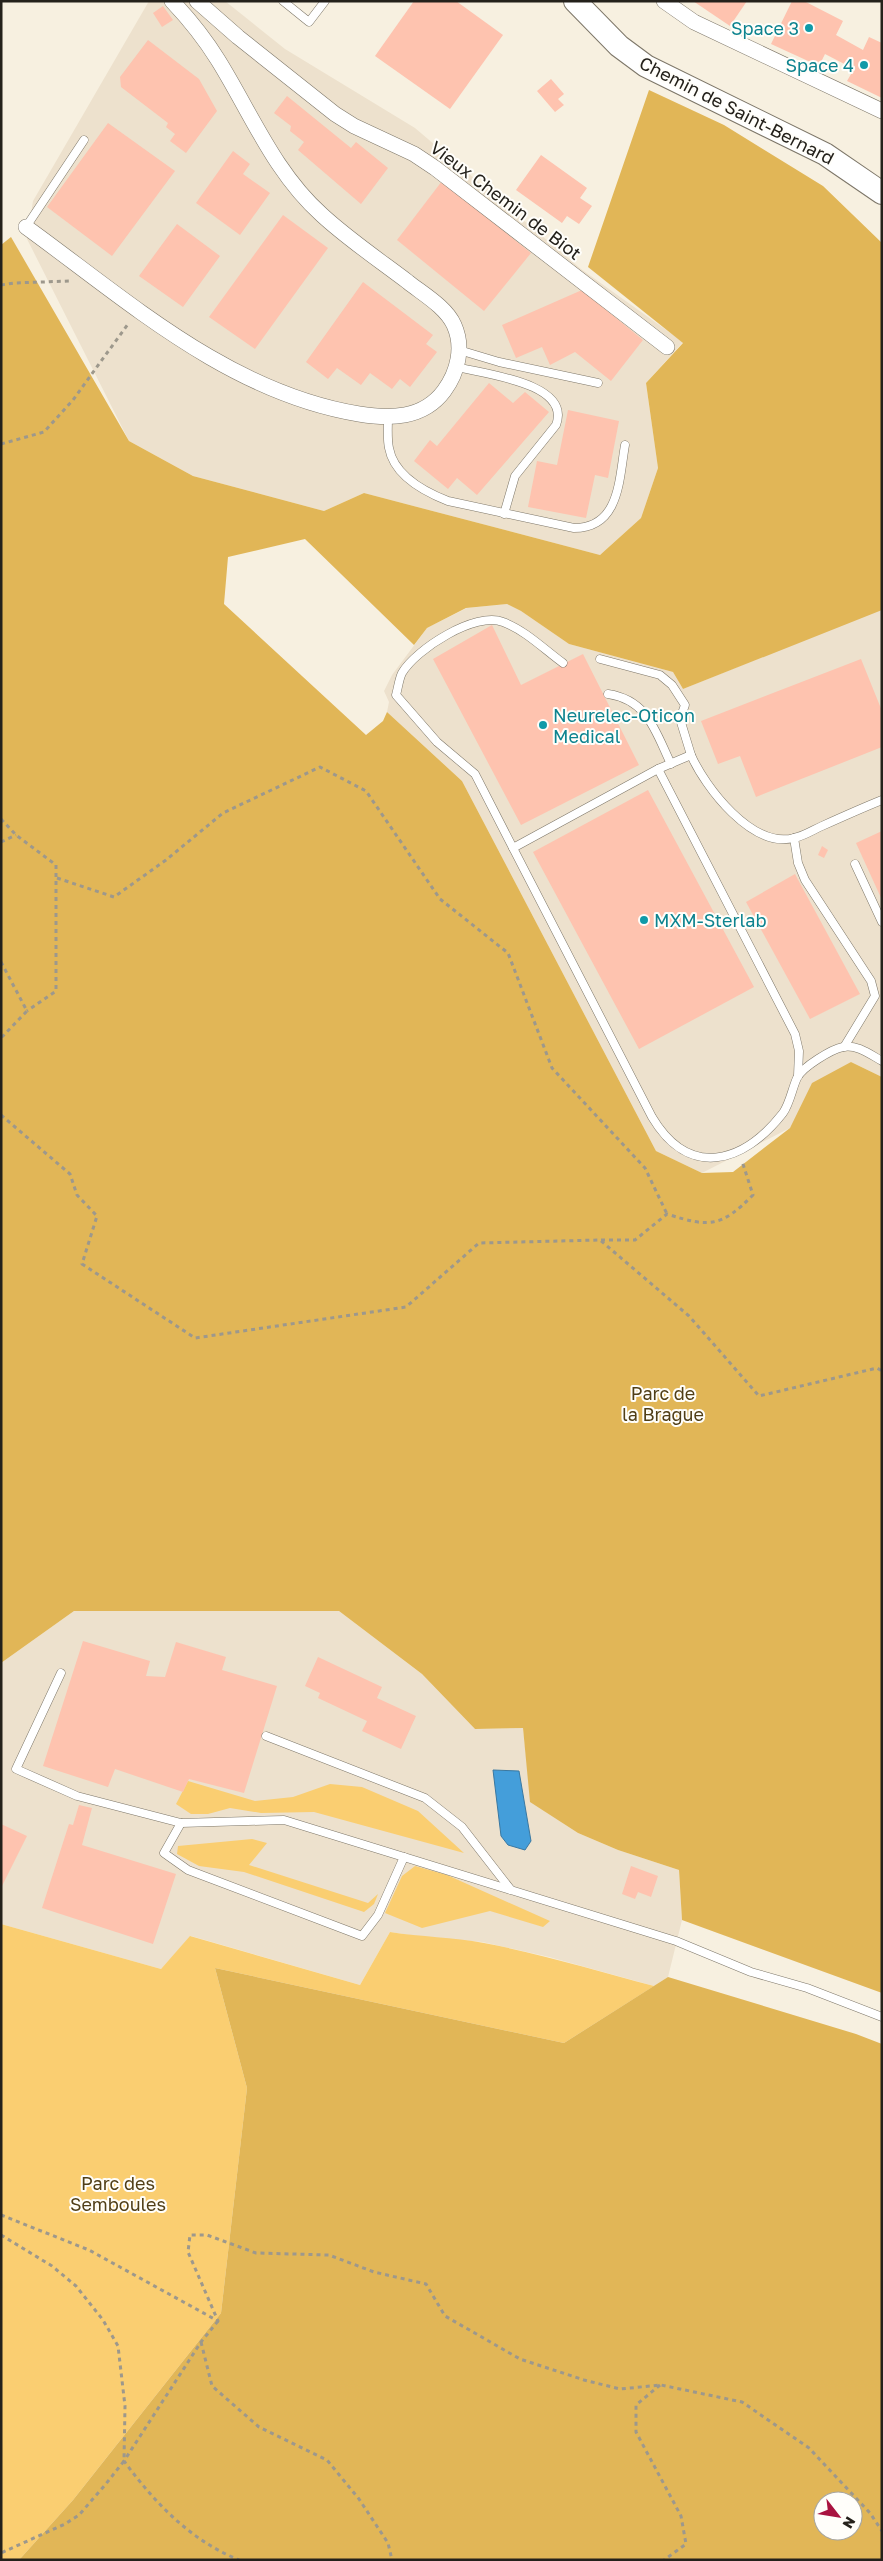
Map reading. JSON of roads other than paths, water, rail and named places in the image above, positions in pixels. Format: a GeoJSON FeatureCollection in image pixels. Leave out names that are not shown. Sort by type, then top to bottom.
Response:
{"type":"FeatureCollection","features":[{"type":"Feature","properties":{"kind":"main road","name":"Chemin de Saint-Bernard"},"geometry":{"type":"LineString","coordinates":[[575,1],[619,46],[646,66],[825,154],[882,193]]}},
{"type":"Feature","properties":{"kind":"street"},"geometry":{"type":"LineString","coordinates":[[26,226],[203,354],[235,372],[274,390],[340,411],[388,417],[412,414],[426,407],[443,392],[457,367],[459,350],[454,324],[445,312],[321,214],[296,188],[264,142],[217,58],[190,20],[172,1]]}},
{"type":"Feature","properties":{"kind":"street","name":"Vieux Chemin de Biot"},"geometry":{"type":"LineString","coordinates":[[197,1],[238,38],[335,114],[354,126],[414,154],[442,172],[667,347]]}},
{"type":"Feature","properties":{"kind":"street"},"geometry":{"type":"LineString","coordinates":[[664,1],[694,22],[882,112]]}},
{"type":"Feature","properties":{"kind":"lane"},"geometry":{"type":"LineString","coordinates":[[283,1],[309,22],[325,1]]}},
{"type":"Feature","properties":{"kind":"lane"},"geometry":{"type":"LineString","coordinates":[[26,226],[84,140]]}},
{"type":"Feature","properties":{"kind":"lane"},"geometry":{"type":"LineString","coordinates":[[459,350],[499,362],[598,383]]}},
{"type":"Feature","properties":{"kind":"lane"},"geometry":{"type":"LineString","coordinates":[[457,367],[528,385],[551,397],[557,405],[559,415],[556,425],[515,476],[504,514]]}},
{"type":"Feature","properties":{"kind":"lane"},"geometry":{"type":"LineString","coordinates":[[388,417],[389,450],[395,462],[415,484],[448,501],[574,528],[594,526],[603,520],[615,501],[625,445]]}},
{"type":"Feature","properties":{"kind":"lane"},"geometry":{"type":"LineString","coordinates":[[563,663],[521,633],[496,620],[467,627],[437,639],[418,655],[402,674],[396,695],[437,742],[475,774],[663,1135],[679,1148],[706,1159],[739,1151],[756,1140],[784,1111],[798,1076],[799,1050],[795,1034],[658,769]]}},
{"type":"Feature","properties":{"kind":"lane"},"geometry":{"type":"LineString","coordinates":[[600,660],[660,675],[672,685],[685,705],[680,719],[690,755],[699,774],[714,795],[743,822],[763,834],[776,838],[794,838],[882,800]]}},
{"type":"Feature","properties":{"kind":"lane"},"geometry":{"type":"LineString","coordinates":[[608,694],[622,696],[637,705],[646,714],[671,764]]}},
{"type":"Feature","properties":{"kind":"lane"},"geometry":{"type":"LineString","coordinates":[[513,848],[658,769],[690,755]]}},
{"type":"Feature","properties":{"kind":"lane"},"geometry":{"type":"LineString","coordinates":[[794,838],[798,863],[805,880],[871,981],[875,996],[844,1047]]}},
{"type":"Feature","properties":{"kind":"lane"},"geometry":{"type":"LineString","coordinates":[[855,864],[882,922]]}},
{"type":"Feature","properties":{"kind":"lane"},"geometry":{"type":"LineString","coordinates":[[798,1076],[818,1059],[844,1047],[858,1049],[882,1061]]}},
{"type":"Feature","properties":{"kind":"lane"},"geometry":{"type":"LineString","coordinates":[[61,1672],[16,1769],[78,1796],[181,1824],[284,1820],[676,1941],[751,1972],[807,1988],[882,2017]]}},
{"type":"Feature","properties":{"kind":"lane"},"geometry":{"type":"LineString","coordinates":[[266,1736],[425,1798],[462,1827],[512,1890]]}},
{"type":"Feature","properties":{"kind":"lane"},"geometry":{"type":"LineString","coordinates":[[181,1824],[164,1853],[188,1870],[362,1936],[378,1915],[404,1857]]}},
{"type":"Feature","properties":{"kind":"water"},"geometry":{"type":"Polygon","coordinates":[[[493,1770],[519,1771],[531,1841],[525,1850],[508,1845],[501,1836],[493,1770]]]}},
{"type":"Feature","properties":{"kind":"place","name":"Space 3"},"geometry":{"type":"Point","coordinates":[809,28]}},
{"type":"Feature","properties":{"kind":"place","name":"Space 4"},"geometry":{"type":"Point","coordinates":[864,65]}},
{"type":"Feature","properties":{"kind":"place","name":"Neurelec-Oticon Medical"},"geometry":{"type":"Point","coordinates":[543,725]}},
{"type":"Feature","properties":{"kind":"place","name":"MXM-Sterlab"},"geometry":{"type":"Point","coordinates":[644,920]}},
{"type":"Feature","properties":{"kind":"park label","name":"Parc de la Brague"},"geometry":{"type":"Point","coordinates":[663,1404]}},
{"type":"Feature","properties":{"kind":"park label","name":"Parc des Semboules"},"geometry":{"type":"Point","coordinates":[118,2193]}}]}
